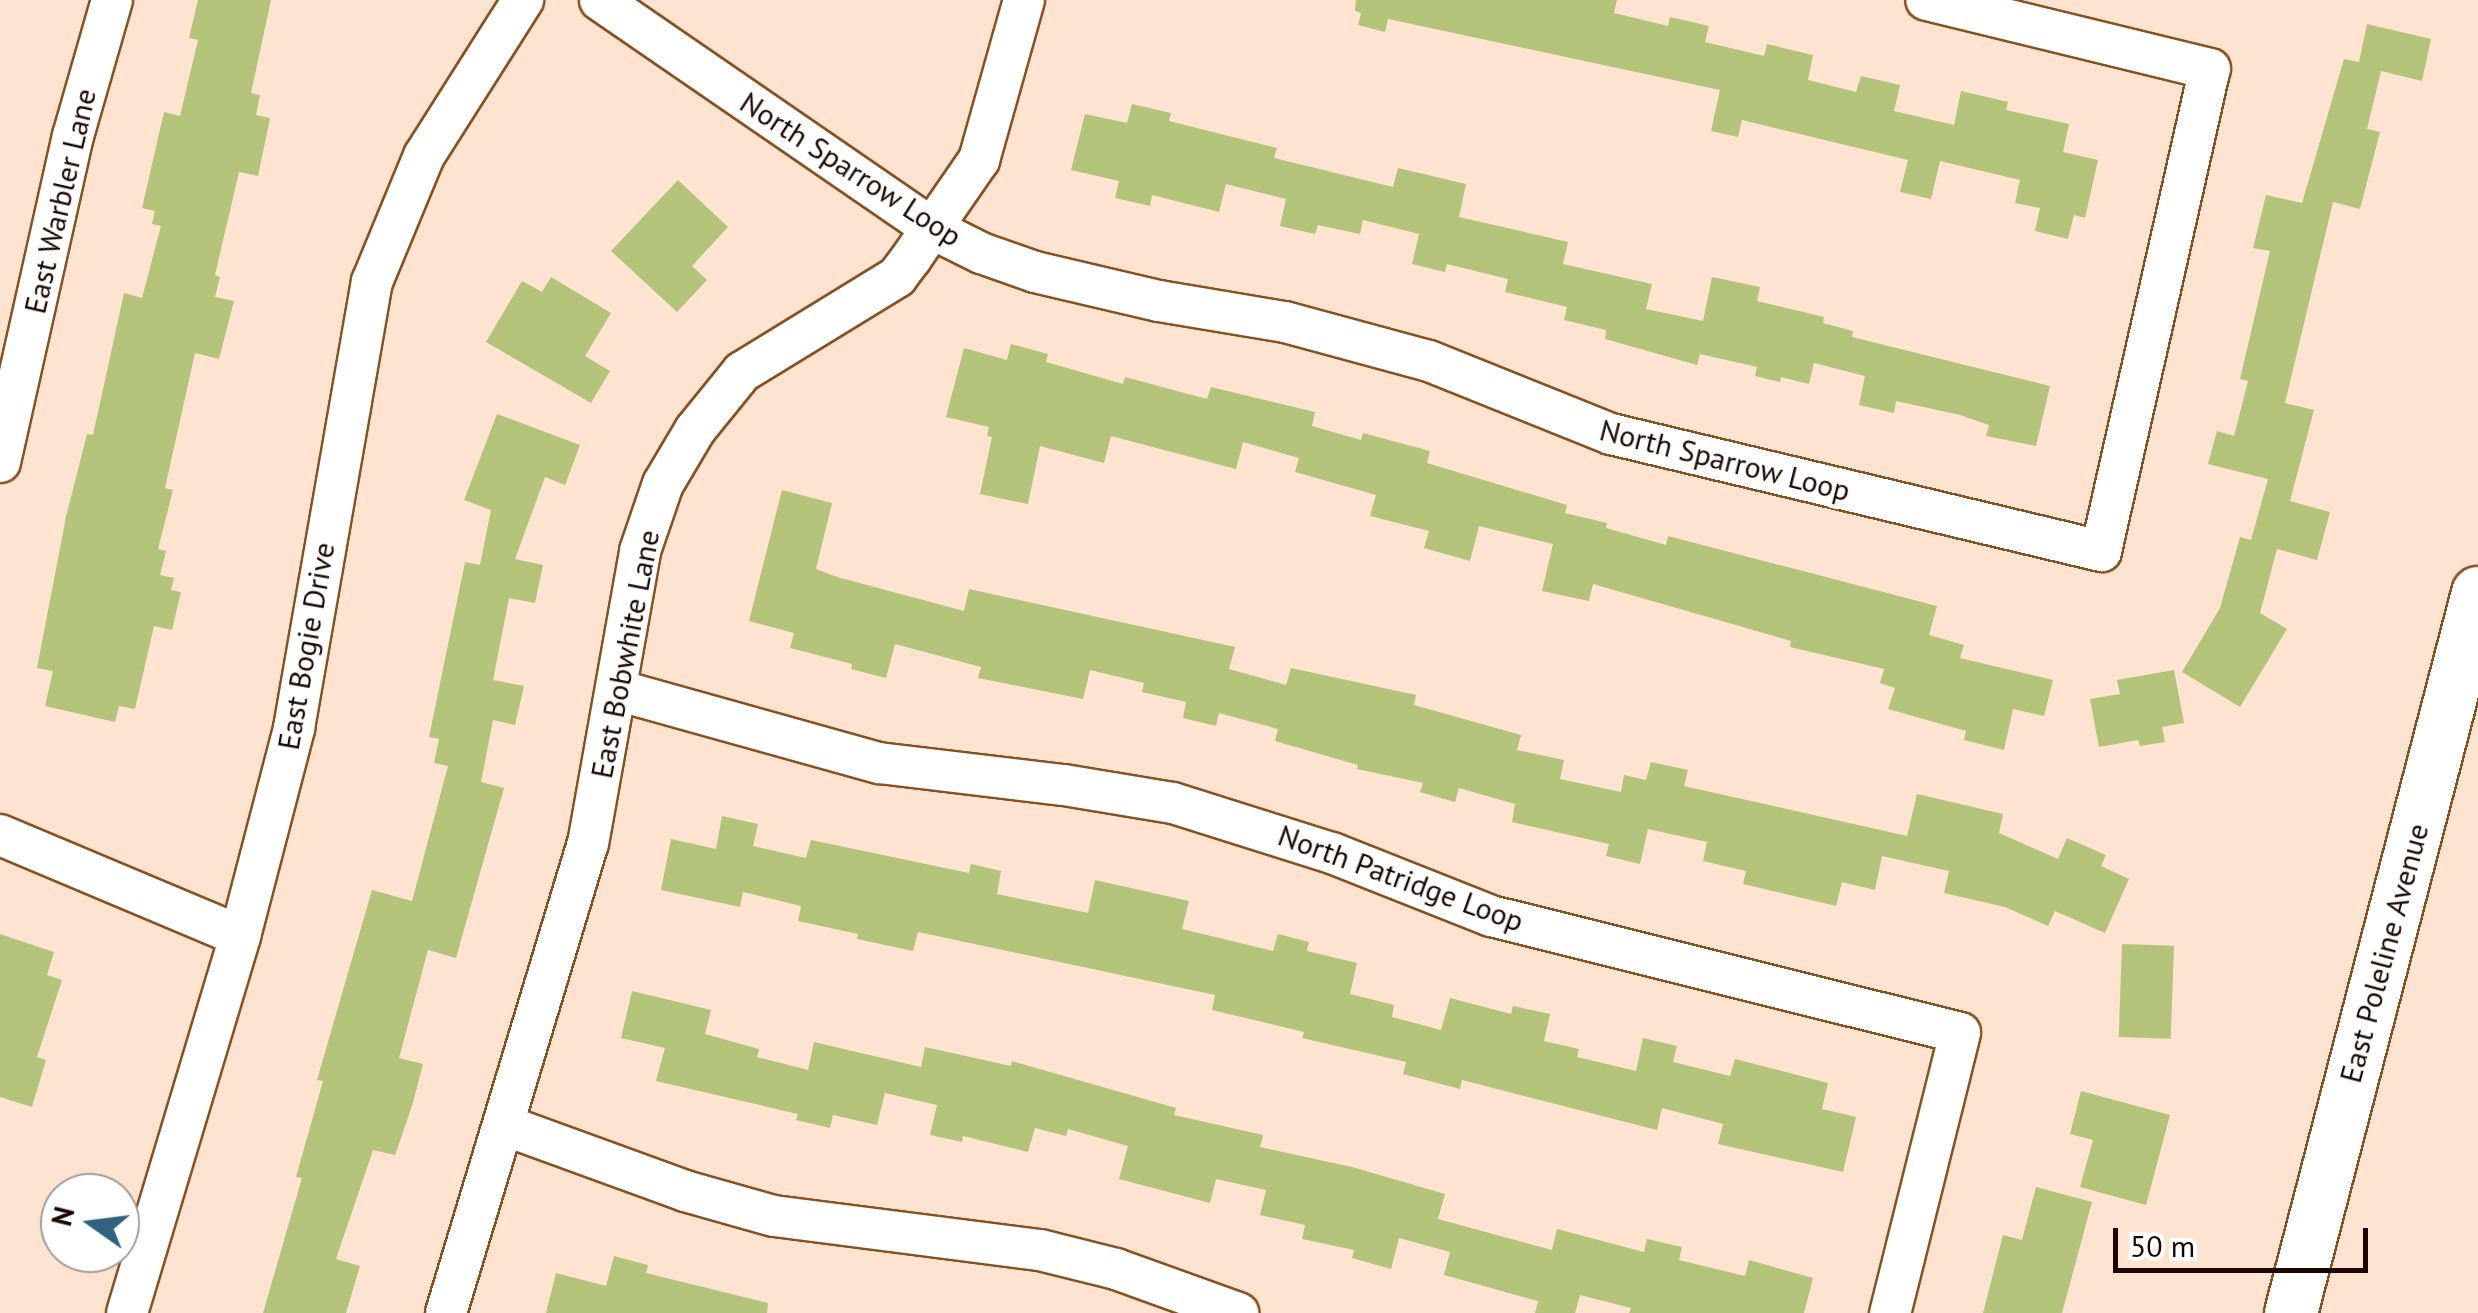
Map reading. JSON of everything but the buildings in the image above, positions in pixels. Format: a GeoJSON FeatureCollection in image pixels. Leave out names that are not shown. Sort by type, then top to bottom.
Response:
{"type":"FeatureCollection","features":[{"type":"Feature","properties":{"kind":"main road","name":"East Poleline Avenue"},"geometry":{"type":"LineString","coordinates":[[2290,1313],[2476,610]]}},
{"type":"Feature","properties":{"kind":"street","name":"East Warbler Lane"},"geometry":{"type":"LineString","coordinates":[[0,462],[74,136],[112,0]]}},
{"type":"Feature","properties":{"kind":"street","name":"East Bogie Drive"},"geometry":{"type":"LineString","coordinates":[[127,1313],[240,936],[294,728],[372,282],[424,156],[523,0]]}},
{"type":"Feature","properties":{"kind":"street","name":"North Sparrow Loop"},"geometry":{"type":"LineString","coordinates":[[600,0],[933,230],[1035,272],[1159,301],[1286,322],[1429,362],[1610,434],[2102,552],[2210,69],[1926,0]]}},
{"type":"Feature","properties":{"kind":"street","name":"East Bobwhite Lane"},"geometry":{"type":"LineString","coordinates":[[446,1313],[588,844],[640,551],[663,484],[695,430],[742,372],[897,278],[933,230],[979,160],[1024,0]]}},
{"type":"Feature","properties":{"kind":"street","name":"North Patridge Loop"},"geometry":{"type":"LineString","coordinates":[[617,690],[879,763],[1064,785],[1173,804],[1332,853],[1491,916],[1960,1033],[1890,1313]]}},
{"type":"Feature","properties":{"kind":"street"},"geometry":{"type":"LineString","coordinates":[[0,835],[240,936]]}},
{"type":"Feature","properties":{"kind":"street"},"geometry":{"type":"LineString","coordinates":[[504,1125],[686,1191],[774,1216],[1040,1250],[1116,1269],[1238,1313]]}}]}
